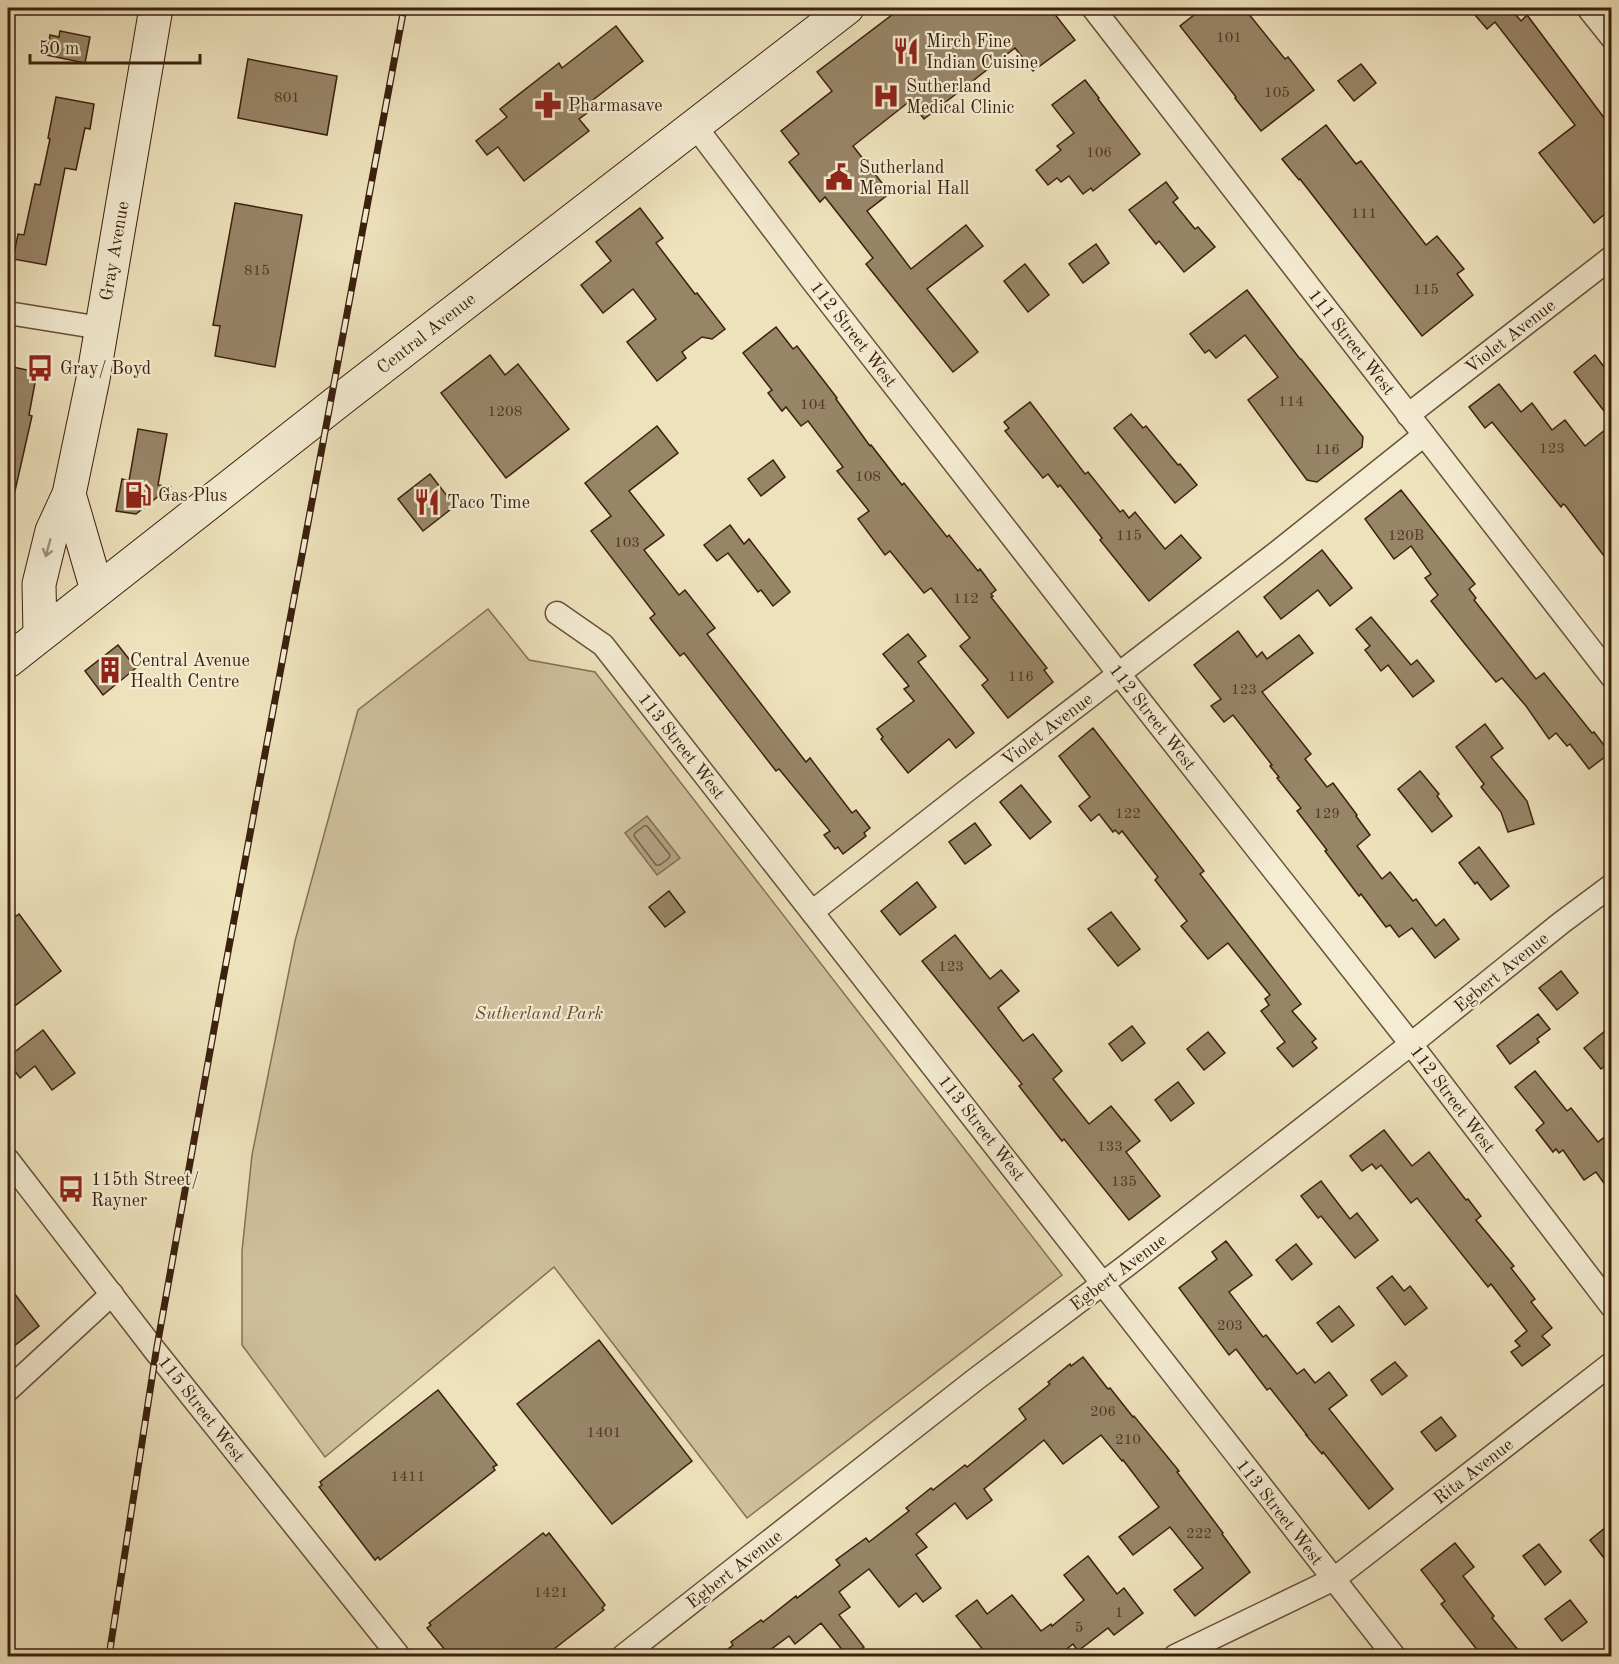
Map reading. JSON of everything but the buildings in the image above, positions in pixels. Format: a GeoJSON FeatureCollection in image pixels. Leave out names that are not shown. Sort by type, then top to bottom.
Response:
{"type":"FeatureCollection","features":[{"type":"Feature","properties":{"kind":"main road","name":"Gray Avenue"},"geometry":{"type":"LineString","coordinates":[[40,635],[39,584],[52,531],[69,494],[93,379],[156,8]]}},
{"type":"Feature","properties":{"kind":"main road","name":"Central Avenue"},"geometry":{"type":"LineString","coordinates":[[8,661],[847,8]]}},
{"type":"Feature","properties":{"kind":"main road","name":"Gray Avenue"},"geometry":{"type":"LineString","coordinates":[[69,494],[97,590]]}},
{"type":"Feature","properties":{"kind":"street","name":"111 Street West"},"geometry":{"type":"LineString","coordinates":[[1093,8],[1611,677]]}},
{"type":"Feature","properties":{"kind":"street"},"geometry":{"type":"LineString","coordinates":[[1588,8],[1611,38]]}},
{"type":"Feature","properties":{"kind":"street","name":"112 Street West"},"geometry":{"type":"LineString","coordinates":[[696,126],[811,279],[1411,1044],[1611,1307]]}},
{"type":"Feature","properties":{"kind":"street","name":"Violet Avenue"},"geometry":{"type":"LineString","coordinates":[[1408,415],[1611,257]]}},
{"type":"Feature","properties":{"kind":"street"},"geometry":{"type":"LineString","coordinates":[[8,313],[101,328]]}},
{"type":"Feature","properties":{"kind":"street","name":"Violet Avenue"},"geometry":{"type":"LineString","coordinates":[[812,912],[1275,554],[1424,435]]}},
{"type":"Feature","properties":{"kind":"street","name":"113 Street West"},"geometry":{"type":"LineString","coordinates":[[557,613],[603,645],[1394,1656]]}},
{"type":"Feature","properties":{"kind":"street","name":"Egbert Avenue"},"geometry":{"type":"LineString","coordinates":[[623,1656],[967,1386],[1103,1284],[1411,1044],[1611,885]]}},
{"type":"Feature","properties":{"kind":"street","name":"115 Street West"},"geometry":{"type":"LineString","coordinates":[[8,1160],[399,1656]]}},
{"type":"Feature","properties":{"kind":"street"},"geometry":{"type":"LineString","coordinates":[[8,1390],[112,1294]]}},
{"type":"Feature","properties":{"kind":"street","name":"Rita Avenue"},"geometry":{"type":"LineString","coordinates":[[1175,1656],[1334,1579],[1611,1363]]}},
{"type":"Feature","properties":{"kind":"green space","name":"Sutherland Park"},"geometry":{"type":"Polygon","coordinates":[[[488,609],[529,660],[595,672],[1062,1275],[747,1518],[554,1267],[325,1457],[242,1345],[242,1251],[252,1155],[295,941],[358,710],[488,609]]]}},
{"type":"Feature","properties":{"kind":"water"},"geometry":{"type":"Polygon","coordinates":[[[647,816],[680,858],[657,875],[625,833],[647,816]]]}},
{"type":"Feature","properties":{"kind":"railway"},"geometry":{"type":"LineString","coordinates":[[109,1656],[156,1352],[404,8]]}},
{"type":"Feature","properties":{"kind":"place","name":"Mirch Fine Indian Cuisine"},"geometry":{"type":"Point","coordinates":[906,51]}},
{"type":"Feature","properties":{"kind":"place","name":"Sutherland Medical Clinic"},"geometry":{"type":"Point","coordinates":[886,96]}},
{"type":"Feature","properties":{"kind":"place","name":"Pharmasave"},"geometry":{"type":"Point","coordinates":[548,105]}},
{"type":"Feature","properties":{"kind":"place","name":"Sutherland Memorial Hall"},"geometry":{"type":"Point","coordinates":[839,177]}},
{"type":"Feature","properties":{"kind":"place","name":"Gray/ Boyd"},"geometry":{"type":"Point","coordinates":[40,368]}},
{"type":"Feature","properties":{"kind":"place","name":"Gas Plus"},"geometry":{"type":"Point","coordinates":[138,495]}},
{"type":"Feature","properties":{"kind":"place","name":"Taco Time"},"geometry":{"type":"Point","coordinates":[427,502]}},
{"type":"Feature","properties":{"kind":"place","name":"Central Avenue Health Centre"},"geometry":{"type":"Point","coordinates":[110,670]}},
{"type":"Feature","properties":{"kind":"place","name":"115th Street/ Rayner"},"geometry":{"type":"Point","coordinates":[71,1189]}}]}
